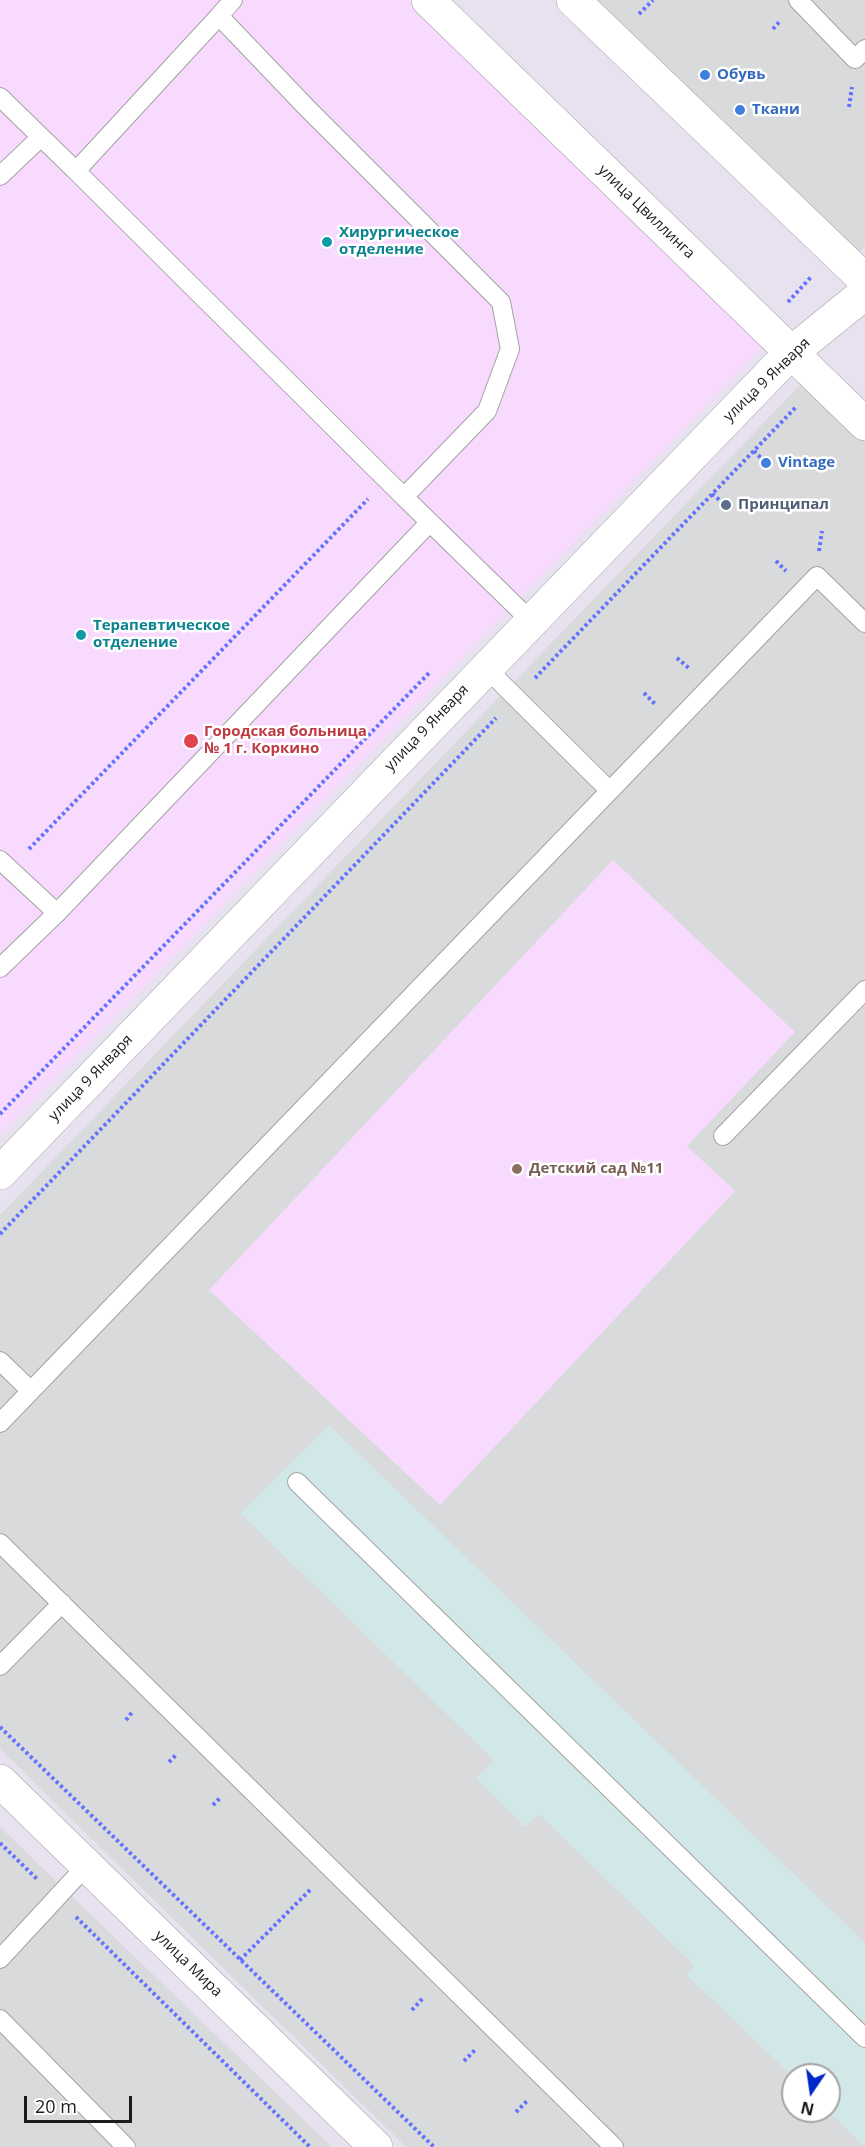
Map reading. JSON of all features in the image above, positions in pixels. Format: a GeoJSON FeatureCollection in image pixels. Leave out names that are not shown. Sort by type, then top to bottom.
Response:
{"type":"FeatureCollection","features":[{"type":"Feature","properties":{"kind":"street","name":"улица Цвиллинга"},"geometry":{"type":"LineString","coordinates":[[428,0],[865,424]]}},
{"type":"Feature","properties":{"kind":"street"},"geometry":{"type":"LineString","coordinates":[[573,0],[865,280]]}},
{"type":"Feature","properties":{"kind":"street","name":"улица 9 Января"},"geometry":{"type":"LineString","coordinates":[[0,1173],[485,667],[791,353],[865,293]]}},
{"type":"Feature","properties":{"kind":"street","name":"улица Мира"},"geometry":{"type":"LineString","coordinates":[[0,1781],[376,2147]]}},
{"type":"Feature","properties":{"kind":"lane"},"geometry":{"type":"LineString","coordinates":[[76,171],[233,0]]}},
{"type":"Feature","properties":{"kind":"lane"},"geometry":{"type":"LineString","coordinates":[[798,0],[855,59],[865,49]]}},
{"type":"Feature","properties":{"kind":"lane"},"geometry":{"type":"LineString","coordinates":[[219,16],[308,109],[501,302],[510,349],[487,411],[404,497]]}},
{"type":"Feature","properties":{"kind":"lane"},"geometry":{"type":"LineString","coordinates":[[0,97],[531,621]]}},
{"type":"Feature","properties":{"kind":"lane"},"geometry":{"type":"LineString","coordinates":[[0,177],[41,137]]}},
{"type":"Feature","properties":{"kind":"lane"},"geometry":{"type":"LineString","coordinates":[[0,968],[57,913],[430,522]]}},
{"type":"Feature","properties":{"kind":"lane"},"geometry":{"type":"LineString","coordinates":[[0,1424],[817,576],[865,622]]}},
{"type":"Feature","properties":{"kind":"lane"},"geometry":{"type":"LineString","coordinates":[[485,667],[609,791]]}},
{"type":"Feature","properties":{"kind":"lane"},"geometry":{"type":"LineString","coordinates":[[5,865],[57,913]]}},
{"type":"Feature","properties":{"kind":"lane"},"geometry":{"type":"LineString","coordinates":[[723,1136],[865,990]]}},
{"type":"Feature","properties":{"kind":"lane"},"geometry":{"type":"LineString","coordinates":[[0,1361],[32,1391]]}},
{"type":"Feature","properties":{"kind":"lane"},"geometry":{"type":"LineString","coordinates":[[297,1482],[865,2038]]}},
{"type":"Feature","properties":{"kind":"lane"},"geometry":{"type":"LineString","coordinates":[[0,1543],[614,2147]]}},
{"type":"Feature","properties":{"kind":"lane"},"geometry":{"type":"LineString","coordinates":[[0,1666],[62,1603]]}},
{"type":"Feature","properties":{"kind":"lane"},"geometry":{"type":"LineString","coordinates":[[0,1959],[87,1865]]}},
{"type":"Feature","properties":{"kind":"lane"},"geometry":{"type":"LineString","coordinates":[[0,2019],[126,2147]]}},
{"type":"Feature","properties":{"kind":"path"},"geometry":{"type":"LineString","coordinates":[[631,21],[653,0]]}},
{"type":"Feature","properties":{"kind":"path"},"geometry":{"type":"LineString","coordinates":[[0,1234],[800,403]]}},
{"type":"Feature","properties":{"kind":"path"},"geometry":{"type":"LineString","coordinates":[[754,451],[766,463]]}},
{"type":"Feature","properties":{"kind":"path"},"geometry":{"type":"LineString","coordinates":[[5,865],[386,479]]}},
{"type":"Feature","properties":{"kind":"path"},"geometry":{"type":"LineString","coordinates":[[712,494],[726,505]]}},
{"type":"Feature","properties":{"kind":"path"},"geometry":{"type":"LineString","coordinates":[[0,1727],[434,2147]]}},
{"type":"Feature","properties":{"kind":"path"},"geometry":{"type":"LineString","coordinates":[[0,1843],[310,2147]]}},
{"type":"Feature","properties":{"kind":"path"},"geometry":{"type":"LineString","coordinates":[[240,1960],[331,1868]]}},
{"type":"Feature","properties":{"kind":"shaded area","name":"Городская больница № 1 г. Коркино"},"geometry":{"type":"Polygon","coordinates":[[[0,0],[410,0],[765,345],[0,1136],[0,0]]]}},
{"type":"Feature","properties":{"kind":"shaded area"},"geometry":{"type":"Polygon","coordinates":[[[593,0],[865,0],[865,246],[859,252],[593,0]]]}},
{"type":"Feature","properties":{"kind":"shaded area"},"geometry":{"type":"Polygon","coordinates":[[[804,381],[865,440],[865,2147],[406,2147],[0,1749],[0,1215],[804,381]]]}},
{"type":"Feature","properties":{"kind":"shaded area","name":"Детский сад №11"},"geometry":{"type":"Polygon","coordinates":[[[613,860],[795,1032],[687,1146],[735,1191],[440,1505],[209,1290],[613,860]]]}},
{"type":"Feature","properties":{"kind":"shaded area"},"geometry":{"type":"Polygon","coordinates":[[[329,1425],[865,1943],[865,2147],[840,2123],[841,2063],[781,2063],[781,2065],[687,1975],[695,1966],[539,1814],[525,1827],[476,1779],[494,1760],[240,1513],[329,1425]]]}},
{"type":"Feature","properties":{"kind":"shaded area"},"geometry":{"type":"Polygon","coordinates":[[[0,1827],[332,2147],[0,2147],[0,1827]]]}},
{"type":"Feature","properties":{"kind":"place","name":"Обувь"},"geometry":{"type":"Point","coordinates":[705,75]}},
{"type":"Feature","properties":{"kind":"place","name":"Ткани"},"geometry":{"type":"Point","coordinates":[740,110]}},
{"type":"Feature","properties":{"kind":"place","name":"Хирургическое отделение"},"geometry":{"type":"Point","coordinates":[327,242]}},
{"type":"Feature","properties":{"kind":"place","name":"Vintage"},"geometry":{"type":"Point","coordinates":[766,463]}},
{"type":"Feature","properties":{"kind":"place","name":"Принципал"},"geometry":{"type":"Point","coordinates":[726,505]}},
{"type":"Feature","properties":{"kind":"place","name":"Терапевтическое отделение"},"geometry":{"type":"Point","coordinates":[81,635]}},
{"type":"Feature","properties":{"kind":"place","name":"Городская больница № 1 г. Коркино"},"geometry":{"type":"Point","coordinates":[191,741]}},
{"type":"Feature","properties":{"kind":"place","name":"Детский сад №11"},"geometry":{"type":"Point","coordinates":[517,1169]}}]}
